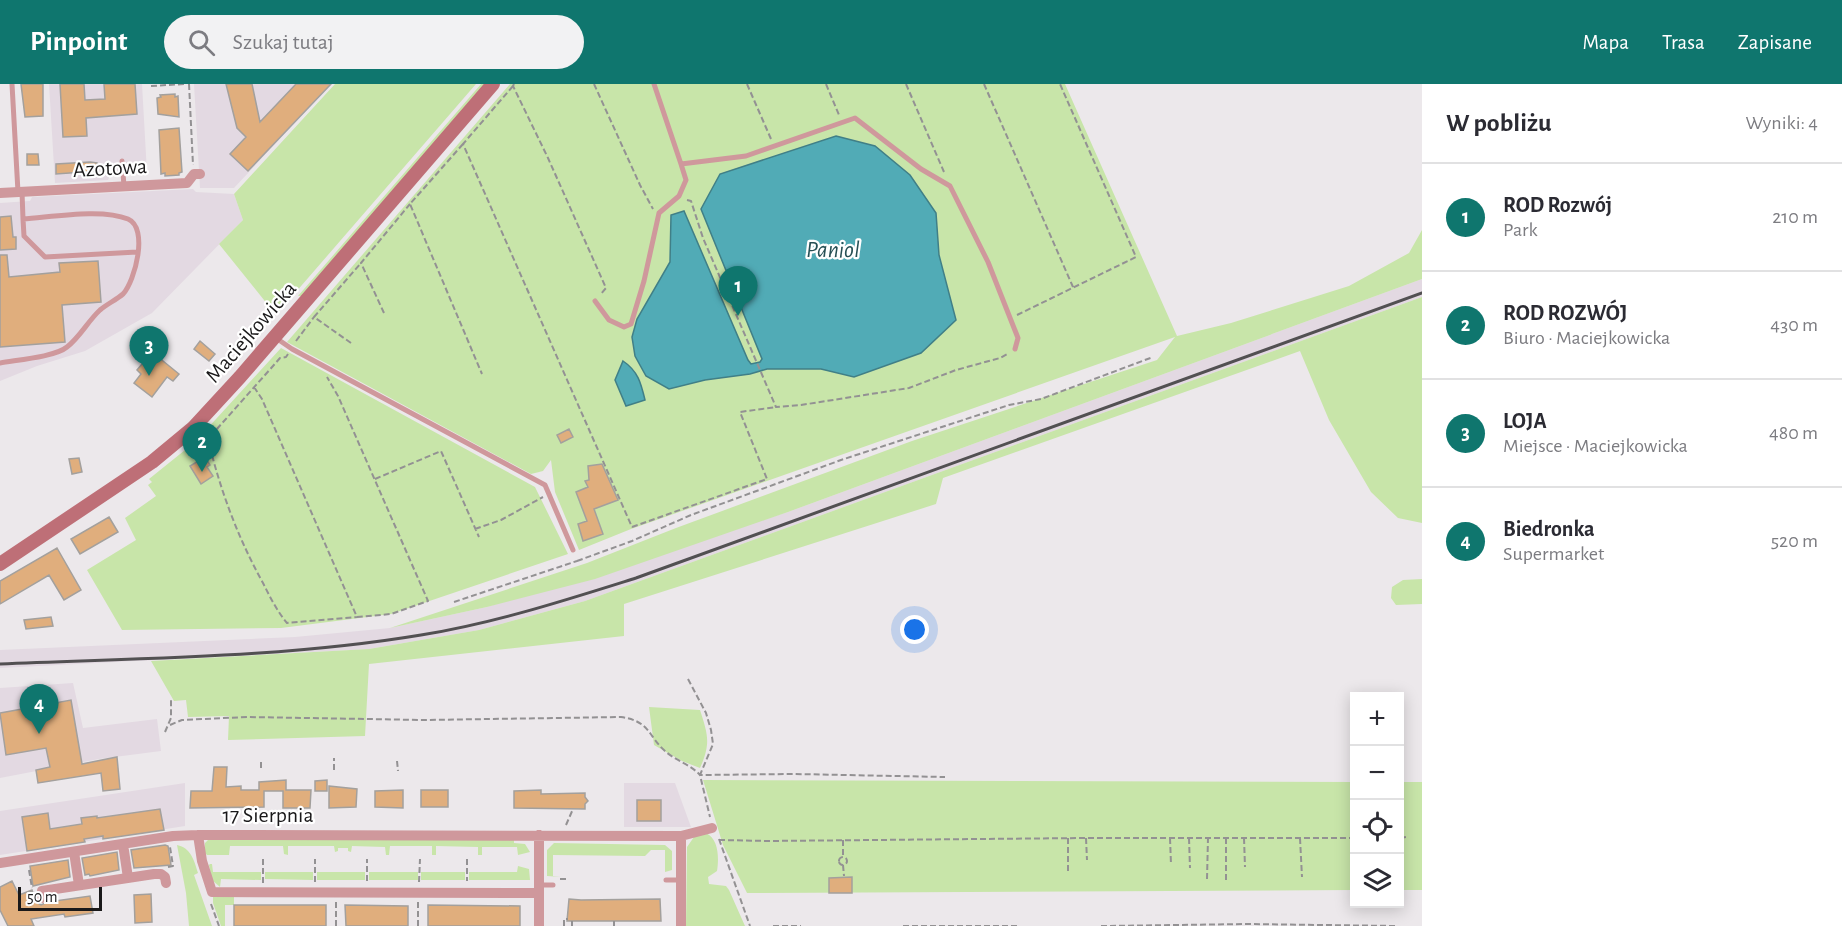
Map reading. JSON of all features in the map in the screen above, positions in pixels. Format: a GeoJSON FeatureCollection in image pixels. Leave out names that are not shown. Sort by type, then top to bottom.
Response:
{"type":"FeatureCollection","features":[{"type":"Feature","properties":{"kind":"street","name":"Maciejkowicka"},"geometry":{"type":"LineString","coordinates":[[0,564],[130,478],[166,452],[205,416],[493,84]]}},
{"type":"Feature","properties":{"kind":"street","name":"Azotowa"},"geometry":{"type":"LineString","coordinates":[[0,193],[187,183],[197,174]]}},
{"type":"Feature","properties":{"kind":"street","name":"17 Sierpnia"},"geometry":{"type":"LineString","coordinates":[[0,863],[198,835],[681,836],[712,828]]}},
{"type":"Feature","properties":{"kind":"street"},"geometry":{"type":"LineString","coordinates":[[198,835],[202,861],[212,892],[538,889]]}},
{"type":"Feature","properties":{"kind":"street"},"geometry":{"type":"LineString","coordinates":[[538,835],[539,926]]}},
{"type":"Feature","properties":{"kind":"street"},"geometry":{"type":"LineString","coordinates":[[681,836],[681,926]]}},
{"type":"Feature","properties":{"kind":"street"},"geometry":{"type":"LineString","coordinates":[[123,844],[128,878]]}},
{"type":"Feature","properties":{"kind":"street"},"geometry":{"type":"LineString","coordinates":[[74,852],[79,885]]}},
{"type":"Feature","properties":{"kind":"street"},"geometry":{"type":"LineString","coordinates":[[42,898],[42,891],[128,878],[162,874],[165,877],[165,883]]}},
{"type":"Feature","properties":{"kind":"lane"},"geometry":{"type":"LineString","coordinates":[[12,84],[24,236],[45,257],[137,252]]}},
{"type":"Feature","properties":{"kind":"lane"},"geometry":{"type":"LineString","coordinates":[[595,301],[609,320],[624,327],[631,324],[644,281],[659,213],[679,196],[686,180],[654,84]]}},
{"type":"Feature","properties":{"kind":"lane"},"geometry":{"type":"LineString","coordinates":[[681,164],[746,156],[855,118],[921,169],[950,186],[988,262],[1018,338],[1015,349]]}},
{"type":"Feature","properties":{"kind":"lane"},"geometry":{"type":"LineString","coordinates":[[122,161],[124,186]]}},
{"type":"Feature","properties":{"kind":"lane"},"geometry":{"type":"LineString","coordinates":[[0,363],[66,349],[101,309],[123,294],[134,274],[139,236],[131,220],[104,214],[23,219]]}},
{"type":"Feature","properties":{"kind":"lane"},"geometry":{"type":"LineString","coordinates":[[274,337],[542,483],[573,550]]}},
{"type":"Feature","properties":{"kind":"lane"},"geometry":{"type":"LineString","coordinates":[[666,880],[681,880]]}},
{"type":"Feature","properties":{"kind":"lane"},"geometry":{"type":"LineString","coordinates":[[538,889],[553,885]]}},
{"type":"Feature","properties":{"kind":"path"},"geometry":{"type":"LineString","coordinates":[[151,86],[187,84],[197,174]]}},
{"type":"Feature","properties":{"kind":"path"},"geometry":{"type":"LineString","coordinates":[[594,84],[640,185],[654,212],[659,213]]}},
{"type":"Feature","properties":{"kind":"path"},"geometry":{"type":"LineString","coordinates":[[747,84],[774,146]]}},
{"type":"Feature","properties":{"kind":"path"},"geometry":{"type":"LineString","coordinates":[[826,84],[842,122]]}},
{"type":"Feature","properties":{"kind":"path"},"geometry":{"type":"LineString","coordinates":[[906,84],[950,186]]}},
{"type":"Feature","properties":{"kind":"path"},"geometry":{"type":"LineString","coordinates":[[984,84],[1073,287]]}},
{"type":"Feature","properties":{"kind":"path"},"geometry":{"type":"LineString","coordinates":[[1010,319],[1136,257],[1060,84]]}},
{"type":"Feature","properties":{"kind":"path"},"geometry":{"type":"LineString","coordinates":[[286,357],[314,317],[514,85],[606,288],[595,301]]}},
{"type":"Feature","properties":{"kind":"path"},"geometry":{"type":"LineString","coordinates":[[463,144],[631,527],[767,479],[740,412],[909,388],[956,370],[1000,358],[1015,349]]}},
{"type":"Feature","properties":{"kind":"path"},"geometry":{"type":"LineString","coordinates":[[679,196],[691,201],[704,238],[776,407]]}},
{"type":"Feature","properties":{"kind":"path"},"geometry":{"type":"LineString","coordinates":[[410,204],[482,374]]}},
{"type":"Feature","properties":{"kind":"path"},"geometry":{"type":"LineString","coordinates":[[361,263],[384,313]]}},
{"type":"Feature","properties":{"kind":"path"},"geometry":{"type":"LineString","coordinates":[[314,317],[351,343]]}},
{"type":"Feature","properties":{"kind":"path"},"geometry":{"type":"LineString","coordinates":[[291,357],[280,358],[208,439],[223,494],[246,553],[279,614],[287,623],[391,614],[428,601],[338,396],[327,377]]}},
{"type":"Feature","properties":{"kind":"path"},"geometry":{"type":"LineString","coordinates":[[454,602],[632,541],[691,515],[842,460],[1009,405],[1041,399],[1153,357]]}},
{"type":"Feature","properties":{"kind":"path"},"geometry":{"type":"LineString","coordinates":[[254,387],[262,399],[357,617]]}},
{"type":"Feature","properties":{"kind":"path"},"geometry":{"type":"LineString","coordinates":[[192,439],[202,449],[210,448]]}},
{"type":"Feature","properties":{"kind":"path"},"geometry":{"type":"LineString","coordinates":[[375,479],[441,452],[479,537]]}},
{"type":"Feature","properties":{"kind":"path"},"geometry":{"type":"LineString","coordinates":[[475,529],[501,520],[549,494]]}},
{"type":"Feature","properties":{"kind":"path"},"geometry":{"type":"LineString","coordinates":[[688,679],[706,713],[713,744],[700,776]]}},
{"type":"Feature","properties":{"kind":"path"},"geometry":{"type":"LineString","coordinates":[[165,732],[170,725],[171,700]]}},
{"type":"Feature","properties":{"kind":"path"},"geometry":{"type":"LineString","coordinates":[[171,711],[174,717],[182,720]]}},
{"type":"Feature","properties":{"kind":"path"},"geometry":{"type":"LineString","coordinates":[[170,725],[182,720],[287,717],[425,720],[628,718],[649,730],[665,752],[693,768],[700,776],[712,828],[719,840],[750,926]]}},
{"type":"Feature","properties":{"kind":"path"},"geometry":{"type":"LineString","coordinates":[[334,758],[334,770]]}},
{"type":"Feature","properties":{"kind":"path"},"geometry":{"type":"LineString","coordinates":[[261,761],[261,768]]}},
{"type":"Feature","properties":{"kind":"path"},"geometry":{"type":"LineString","coordinates":[[397,761],[398,771]]}},
{"type":"Feature","properties":{"kind":"path"},"geometry":{"type":"LineString","coordinates":[[700,776],[806,774],[945,777]]}},
{"type":"Feature","properties":{"kind":"path"},"geometry":{"type":"LineString","coordinates":[[566,826],[573,809]]}},
{"type":"Feature","properties":{"kind":"path"},"geometry":{"type":"LineString","coordinates":[[1068,838],[1068,872]]}},
{"type":"Feature","properties":{"kind":"path"},"geometry":{"type":"LineString","coordinates":[[1086,838],[1087,860]]}},
{"type":"Feature","properties":{"kind":"path"},"geometry":{"type":"LineString","coordinates":[[1170,838],[1170,864]]}},
{"type":"Feature","properties":{"kind":"path"},"geometry":{"type":"LineString","coordinates":[[1189,838],[1190,868]]}},
{"type":"Feature","properties":{"kind":"path"},"geometry":{"type":"LineString","coordinates":[[1207,879],[1208,838]]}},
{"type":"Feature","properties":{"kind":"path"},"geometry":{"type":"LineString","coordinates":[[1226,838],[1226,881]]}},
{"type":"Feature","properties":{"kind":"path"},"geometry":{"type":"LineString","coordinates":[[1244,838],[1245,867]]}},
{"type":"Feature","properties":{"kind":"path"},"geometry":{"type":"LineString","coordinates":[[1300,838],[1302,877]]}},
{"type":"Feature","properties":{"kind":"path"},"geometry":{"type":"LineString","coordinates":[[719,840],[1350,838]]}},
{"type":"Feature","properties":{"kind":"path"},"geometry":{"type":"LineString","coordinates":[[843,840],[843,857],[847,861],[843,865],[844,876]]}},
{"type":"Feature","properties":{"kind":"path"},"geometry":{"type":"LineString","coordinates":[[263,859],[263,878]]}},
{"type":"Feature","properties":{"kind":"path"},"geometry":{"type":"LineString","coordinates":[[315,859],[315,888]]}},
{"type":"Feature","properties":{"kind":"path"},"geometry":{"type":"LineString","coordinates":[[367,859],[367,888]]}},
{"type":"Feature","properties":{"kind":"path"},"geometry":{"type":"LineString","coordinates":[[419,888],[420,859]]}},
{"type":"Feature","properties":{"kind":"path"},"geometry":{"type":"LineString","coordinates":[[467,859],[467,888]]}},
{"type":"Feature","properties":{"kind":"path"},"geometry":{"type":"LineString","coordinates":[[560,879],[566,879]]}},
{"type":"Feature","properties":{"kind":"path"},"geometry":{"type":"LineString","coordinates":[[212,904],[219,926]]}},
{"type":"Feature","properties":{"kind":"path"},"geometry":{"type":"LineString","coordinates":[[336,906],[336,926]]}},
{"type":"Feature","properties":{"kind":"path"},"geometry":{"type":"LineString","coordinates":[[418,907],[418,926]]}},
{"type":"Feature","properties":{"kind":"path"},"geometry":{"type":"LineString","coordinates":[[564,926],[564,919],[567,919]]}},
{"type":"Feature","properties":{"kind":"path"},"geometry":{"type":"LineString","coordinates":[[572,921],[572,926]]}},
{"type":"Feature","properties":{"kind":"path"},"geometry":{"type":"LineString","coordinates":[[614,926],[615,921]]}},
{"type":"Feature","properties":{"kind":"path"},"geometry":{"type":"LineString","coordinates":[[1101,926],[1259,924],[1398,926]]}},
{"type":"Feature","properties":{"kind":"path"},"geometry":{"type":"LineString","coordinates":[[773,926],[801,926]]}},
{"type":"Feature","properties":{"kind":"path"},"geometry":{"type":"LineString","coordinates":[[903,926],[1018,926]]}},
{"type":"Feature","properties":{"kind":"shaded area"},"geometry":{"type":"Polygon","coordinates":[[[49,84],[142,84],[147,173],[110,175],[108,180],[55,183],[49,84]]]}},
{"type":"Feature","properties":{"kind":"shaded area"},"geometry":{"type":"Polygon","coordinates":[[[194,84],[331,84],[234,188],[200,188],[194,84]]]}},
{"type":"Feature","properties":{"kind":"shaded area"},"geometry":{"type":"Polygon","coordinates":[[[193,189],[196,192],[234,194],[243,220],[152,313],[85,351],[37,366],[0,381],[0,203],[30,201],[32,197],[193,189]]]}},
{"type":"Feature","properties":{"kind":"shaded area"},"geometry":{"type":"Polygon","coordinates":[[[1422,279],[1422,297],[585,601],[479,630],[369,649],[0,668],[0,650],[295,637],[390,628],[487,607],[788,512],[1422,279]]]}},
{"type":"Feature","properties":{"kind":"shaded area"},"geometry":{"type":"Polygon","coordinates":[[[73,683],[83,728],[157,719],[161,751],[99,759],[0,778],[0,688],[73,683]]]}},
{"type":"Feature","properties":{"kind":"shaded area"},"geometry":{"type":"Polygon","coordinates":[[[185,783],[185,826],[0,855],[0,811],[185,783]]]}},
{"type":"Feature","properties":{"kind":"shaded area"},"geometry":{"type":"Polygon","coordinates":[[[624,783],[675,783],[691,827],[624,827],[624,783]]]}},
{"type":"Feature","properties":{"kind":"green space"},"geometry":{"type":"Polygon","coordinates":[[[335,84],[476,84],[276,315],[219,244],[243,220],[234,194],[335,84]]]}},
{"type":"Feature","properties":{"kind":"green space"},"geometry":{"type":"Polygon","coordinates":[[[481,84],[485,84],[302,296],[298,296],[481,84]]]}},
{"type":"Feature","properties":{"kind":"green space"},"geometry":{"type":"Polygon","coordinates":[[[510,84],[1065,84],[1177,336],[1231,323],[1349,286],[1409,253],[1422,230],[1422,279],[788,512],[595,579],[487,607],[390,628],[587,563],[912,441],[1157,360],[1175,337],[631,529],[579,550],[555,492],[551,460],[543,471],[531,474],[287,342],[510,84]]]}},
{"type":"Feature","properties":{"kind":"green space"},"geometry":{"type":"Polygon","coordinates":[[[1422,297],[1422,523],[1398,518],[1371,492],[1329,420],[1300,351],[943,478],[936,504],[624,604],[624,636],[369,664],[365,736],[228,740],[229,716],[188,717],[186,700],[174,701],[151,661],[369,649],[479,630],[585,601],[1422,297]]]}},
{"type":"Feature","properties":{"kind":"green space"},"geometry":{"type":"Polygon","coordinates":[[[281,348],[535,487],[568,554],[391,614],[281,628],[122,630],[87,570],[136,540],[125,518],[156,496],[148,485],[152,482],[149,479],[195,442],[281,348]]]}},
{"type":"Feature","properties":{"kind":"green space"},"geometry":{"type":"Polygon","coordinates":[[[1422,579],[1422,604],[1396,605],[1391,598],[1392,587],[1403,580],[1422,579]]]}},
{"type":"Feature","properties":{"kind":"green space"},"geometry":{"type":"Polygon","coordinates":[[[649,707],[700,710],[707,745],[700,768],[654,745],[649,707]]]}},
{"type":"Feature","properties":{"kind":"green space"},"geometry":{"type":"Polygon","coordinates":[[[703,780],[1350,782],[1350,890],[747,893],[723,845],[703,780]]]}},
{"type":"Feature","properties":{"kind":"green space"},"geometry":{"type":"Polygon","coordinates":[[[1404,782],[1422,782],[1422,890],[1404,890],[1404,782]]]}},
{"type":"Feature","properties":{"kind":"green space"},"geometry":{"type":"Polygon","coordinates":[[[706,833],[716,844],[718,855],[717,871],[708,877],[709,884],[726,886],[745,926],[686,926],[687,847],[694,837],[706,833]]]}},
{"type":"Feature","properties":{"kind":"green space"},"geometry":{"type":"Polygon","coordinates":[[[208,840],[514,840],[514,843],[525,844],[530,852],[518,855],[517,847],[482,847],[482,855],[478,855],[478,847],[436,846],[436,855],[432,855],[432,846],[390,846],[389,855],[386,855],[385,847],[352,846],[351,852],[348,848],[338,848],[335,852],[334,846],[288,846],[288,855],[284,854],[283,846],[230,846],[229,855],[207,855],[205,843],[208,840]]]}},
{"type":"Feature","properties":{"kind":"green space"},"geometry":{"type":"Polygon","coordinates":[[[554,843],[665,845],[672,851],[672,870],[665,872],[665,850],[651,850],[645,856],[553,855],[553,876],[561,877],[547,876],[547,850],[554,843]]]}},
{"type":"Feature","properties":{"kind":"green space"},"geometry":{"type":"Polygon","coordinates":[[[177,845],[186,849],[193,859],[198,873],[194,875],[212,926],[189,926],[186,893],[177,845]]]}},
{"type":"Feature","properties":{"kind":"green space"},"geometry":{"type":"Polygon","coordinates":[[[210,864],[212,864],[213,872],[261,872],[261,880],[221,879],[220,887],[212,880],[210,864]]]}},
{"type":"Feature","properties":{"kind":"green space"},"geometry":{"type":"Polygon","coordinates":[[[518,866],[529,869],[530,880],[469,880],[469,872],[517,872],[518,866]]]}},
{"type":"Feature","properties":{"kind":"green space"},"geometry":{"type":"Polygon","coordinates":[[[265,872],[313,872],[313,880],[265,879],[265,872]]]}},
{"type":"Feature","properties":{"kind":"green space"},"geometry":{"type":"Polygon","coordinates":[[[317,872],[365,872],[365,880],[317,880],[317,872]]]}},
{"type":"Feature","properties":{"kind":"green space"},"geometry":{"type":"Polygon","coordinates":[[[369,872],[418,872],[418,880],[369,880],[369,872]]]}},
{"type":"Feature","properties":{"kind":"green space"},"geometry":{"type":"Polygon","coordinates":[[[421,872],[465,872],[465,880],[421,880],[421,872]]]}},
{"type":"Feature","properties":{"kind":"green space"},"geometry":{"type":"Polygon","coordinates":[[[213,897],[234,897],[234,905],[225,905],[225,926],[221,926],[213,897]]]}},
{"type":"Feature","properties":{"kind":"water","name":"Paniol"},"geometry":{"type":"Polygon","coordinates":[[[836,136],[875,146],[910,175],[936,213],[939,255],[956,320],[921,353],[854,377],[821,369],[767,369],[669,389],[646,376],[635,356],[632,337],[637,319],[670,262],[671,215],[684,211],[748,360],[751,364],[760,362],[762,359],[701,209],[720,174],[836,136]]]}},
{"type":"Feature","properties":{"kind":"water"},"geometry":{"type":"Polygon","coordinates":[[[623,361],[638,378],[645,400],[626,406],[615,380],[623,361]]]}},
{"type":"Feature","properties":{"kind":"building"},"geometry":{"type":"Polygon","coordinates":[[[21,84],[43,84],[43,116],[25,117],[21,84]]]}},
{"type":"Feature","properties":{"kind":"building"},"geometry":{"type":"Polygon","coordinates":[[[60,84],[84,84],[85,100],[105,99],[104,84],[135,84],[137,114],[86,118],[87,136],[63,137],[60,84]]]}},
{"type":"Feature","properties":{"kind":"building"},"geometry":{"type":"Polygon","coordinates":[[[226,84],[252,84],[260,122],[296,84],[331,84],[248,171],[230,154],[246,137],[237,128],[226,84]]]}},
{"type":"Feature","properties":{"kind":"building"},"geometry":{"type":"Polygon","coordinates":[[[175,94],[175,97],[178,96],[179,117],[158,114],[157,98],[161,97],[160,95],[175,94]]]}},
{"type":"Feature","properties":{"kind":"building"},"geometry":{"type":"Polygon","coordinates":[[[179,128],[182,172],[179,175],[165,176],[165,173],[161,174],[159,130],[179,128]]]}},
{"type":"Feature","properties":{"kind":"building"},"geometry":{"type":"Polygon","coordinates":[[[27,154],[38,154],[39,165],[27,165],[27,154]]]}},
{"type":"Feature","properties":{"kind":"building"},"geometry":{"type":"Polygon","coordinates":[[[97,163],[97,171],[56,174],[56,164],[97,163]]]}},
{"type":"Feature","properties":{"kind":"building"},"geometry":{"type":"Polygon","coordinates":[[[11,216],[16,249],[0,250],[0,217],[11,216]]]}},
{"type":"Feature","properties":{"kind":"building"},"geometry":{"type":"Polygon","coordinates":[[[0,255],[7,255],[9,277],[60,272],[59,263],[98,261],[101,302],[62,305],[65,342],[0,347],[0,255]]]}},
{"type":"Feature","properties":{"kind":"building"},"geometry":{"type":"Polygon","coordinates":[[[200,341],[215,354],[209,361],[194,349],[200,341]]]}},
{"type":"Feature","properties":{"kind":"building"},"geometry":{"type":"Polygon","coordinates":[[[152,352],[179,374],[173,381],[167,377],[152,397],[134,383],[141,374],[137,370],[152,352]]]}},
{"type":"Feature","properties":{"kind":"building"},"geometry":{"type":"Polygon","coordinates":[[[569,429],[573,437],[561,443],[557,435],[569,429]]]}},
{"type":"Feature","properties":{"kind":"building"},"geometry":{"type":"Polygon","coordinates":[[[205,457],[210,465],[207,467],[213,476],[201,484],[190,466],[205,457]]]}},
{"type":"Feature","properties":{"kind":"building"},"geometry":{"type":"Polygon","coordinates":[[[79,458],[82,472],[72,474],[69,459],[79,458]]]}},
{"type":"Feature","properties":{"kind":"building"},"geometry":{"type":"Polygon","coordinates":[[[602,464],[618,500],[594,509],[603,534],[583,541],[578,524],[587,521],[576,492],[588,487],[585,481],[589,480],[588,466],[602,464]]]}},
{"type":"Feature","properties":{"kind":"building"},"geometry":{"type":"Polygon","coordinates":[[[109,517],[118,532],[80,554],[71,539],[109,517]]]}},
{"type":"Feature","properties":{"kind":"building"},"geometry":{"type":"Polygon","coordinates":[[[57,548],[81,590],[64,600],[49,575],[0,604],[0,581],[57,548]]]}},
{"type":"Feature","properties":{"kind":"building"},"geometry":{"type":"Polygon","coordinates":[[[51,617],[53,626],[26,629],[24,620],[51,617]]]}},
{"type":"Feature","properties":{"kind":"building"},"geometry":{"type":"Polygon","coordinates":[[[71,700],[82,764],[117,757],[120,789],[103,791],[101,773],[38,783],[36,770],[50,767],[46,748],[6,755],[0,713],[71,700]]]}},
{"type":"Feature","properties":{"kind":"building"},"geometry":{"type":"Polygon","coordinates":[[[214,767],[227,767],[226,787],[241,786],[241,790],[259,790],[259,782],[286,780],[286,790],[311,790],[310,808],[283,808],[283,791],[264,791],[264,807],[190,808],[191,791],[212,791],[214,767]]]}},
{"type":"Feature","properties":{"kind":"building"},"geometry":{"type":"Polygon","coordinates":[[[327,780],[327,791],[315,791],[315,781],[327,780]]]}},
{"type":"Feature","properties":{"kind":"building"},"geometry":{"type":"Polygon","coordinates":[[[329,786],[357,789],[356,807],[329,808],[329,786]]]}},
{"type":"Feature","properties":{"kind":"building"},"geometry":{"type":"Polygon","coordinates":[[[403,790],[403,808],[375,807],[375,791],[403,790]]]}},
{"type":"Feature","properties":{"kind":"building"},"geometry":{"type":"Polygon","coordinates":[[[421,790],[448,790],[448,807],[421,807],[421,790]]]}},
{"type":"Feature","properties":{"kind":"building"},"geometry":{"type":"Polygon","coordinates":[[[541,790],[541,794],[585,793],[588,801],[585,809],[514,808],[514,791],[541,790]]]}},
{"type":"Feature","properties":{"kind":"building"},"geometry":{"type":"Polygon","coordinates":[[[637,800],[661,800],[661,821],[637,821],[637,800]]]}},
{"type":"Feature","properties":{"kind":"building"},"geometry":{"type":"Polygon","coordinates":[[[160,809],[164,830],[103,839],[103,836],[84,839],[85,842],[27,851],[22,817],[48,813],[50,829],[82,824],[81,818],[97,816],[97,818],[160,809]]]}},
{"type":"Feature","properties":{"kind":"building"},"geometry":{"type":"Polygon","coordinates":[[[168,846],[171,865],[134,868],[131,850],[168,846]]]}},
{"type":"Feature","properties":{"kind":"building"},"geometry":{"type":"Polygon","coordinates":[[[117,852],[119,870],[85,875],[82,858],[117,852]]]}},
{"type":"Feature","properties":{"kind":"building"},"geometry":{"type":"Polygon","coordinates":[[[68,860],[70,877],[33,886],[30,866],[68,860]]]}},
{"type":"Feature","properties":{"kind":"building"},"geometry":{"type":"Polygon","coordinates":[[[852,877],[852,893],[829,893],[829,878],[852,877]]]}},
{"type":"Feature","properties":{"kind":"building"},"geometry":{"type":"Polygon","coordinates":[[[12,881],[19,895],[32,890],[36,902],[41,905],[90,896],[93,913],[31,919],[34,926],[8,926],[0,910],[0,887],[12,881]]]}},
{"type":"Feature","properties":{"kind":"building"},"geometry":{"type":"Polygon","coordinates":[[[151,894],[152,922],[135,923],[134,895],[151,894]]]}},
{"type":"Feature","properties":{"kind":"building"},"geometry":{"type":"Polygon","coordinates":[[[569,899],[660,899],[661,921],[567,921],[569,899]]]}},
{"type":"Feature","properties":{"kind":"building"},"geometry":{"type":"Polygon","coordinates":[[[234,905],[326,905],[326,926],[234,926],[234,905]]]}},
{"type":"Feature","properties":{"kind":"building"},"geometry":{"type":"Polygon","coordinates":[[[345,905],[408,906],[408,926],[346,926],[345,905]]]}},
{"type":"Feature","properties":{"kind":"building"},"geometry":{"type":"Polygon","coordinates":[[[428,905],[520,906],[520,926],[428,926],[428,905]]]}},
{"type":"Feature","properties":{"kind":"railway"},"geometry":{"type":"LineString","coordinates":[[0,664],[264,653],[369,643],[449,630],[557,603],[636,578],[1422,293]]}},
{"type":"Feature","properties":{"kind":"place","name":"ROD Rozwój"},"geometry":{"type":"Point","coordinates":[738,316]}},
{"type":"Feature","properties":{"kind":"place","name":"LOJA"},"geometry":{"type":"Point","coordinates":[149,376]}},
{"type":"Feature","properties":{"kind":"place","name":"ROD ROZWÓJ"},"geometry":{"type":"Point","coordinates":[202,472]}},
{"type":"Feature","properties":{"kind":"place","name":"Biedronka"},"geometry":{"type":"Point","coordinates":[39,734]}}]}
